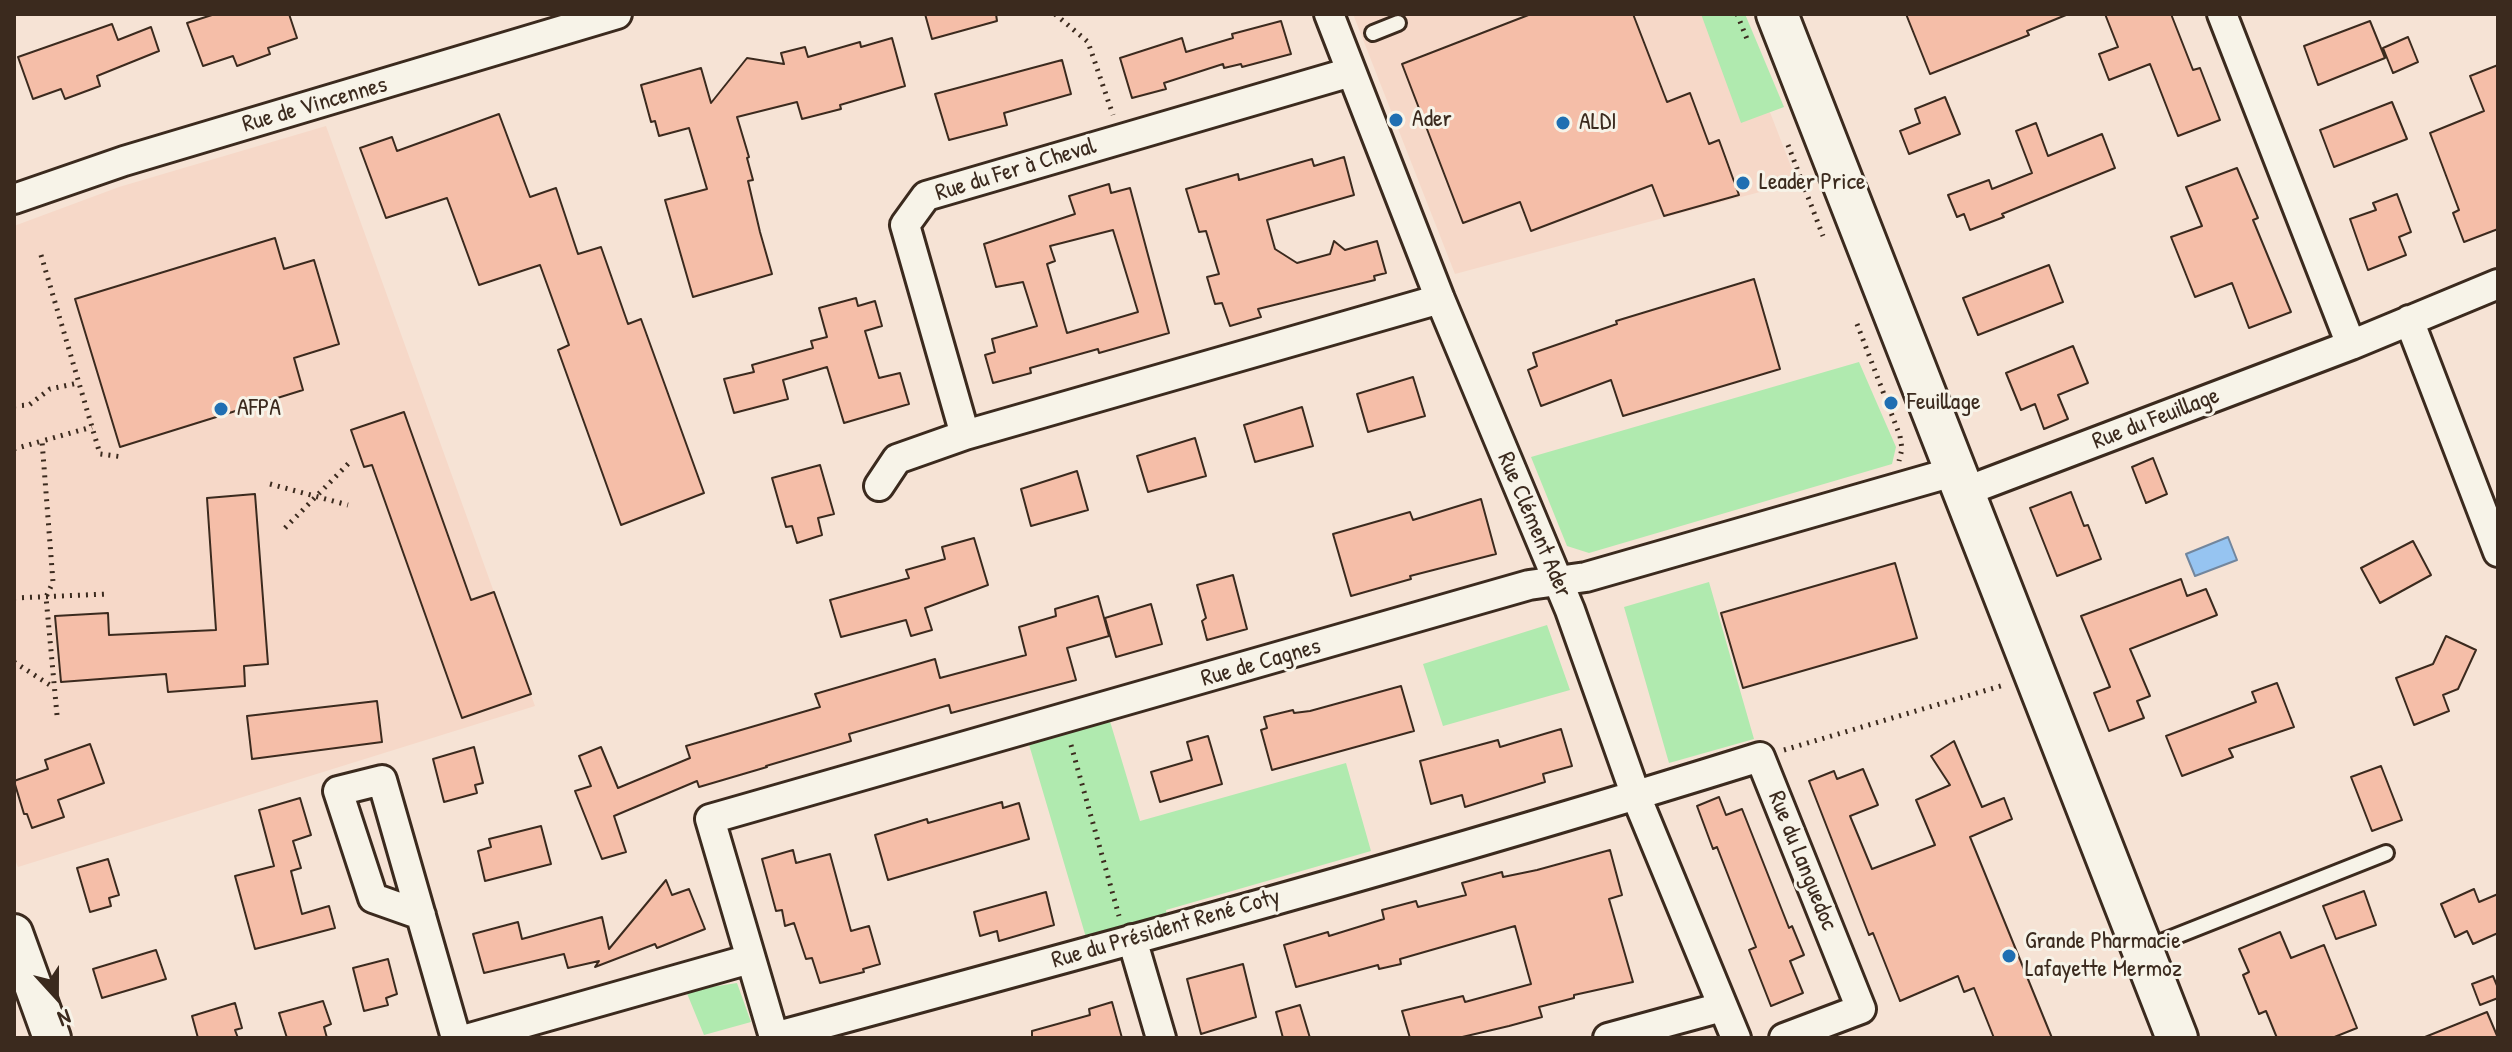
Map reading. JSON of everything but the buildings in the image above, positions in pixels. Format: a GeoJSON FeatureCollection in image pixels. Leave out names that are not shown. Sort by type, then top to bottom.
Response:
{"type":"FeatureCollection","features":[{"type":"Feature","properties":{"kind":"main road"},"geometry":{"type":"LineString","coordinates":[[1777,14],[1957,482],[2177,1038]]}},
{"type":"Feature","properties":{"kind":"street","name":"Rue de Vincennes"},"geometry":{"type":"LineString","coordinates":[[14,199],[124,161],[563,22],[617,14]]}},
{"type":"Feature","properties":{"kind":"street","name":"Rue Clément Ader"},"geometry":{"type":"LineString","coordinates":[[1329,14],[1440,299],[1558,580],[1636,796],[1736,1038]]}},
{"type":"Feature","properties":{"kind":"street"},"geometry":{"type":"LineString","coordinates":[[2222,14],[2351,345]]}},
{"type":"Feature","properties":{"kind":"street","name":"Rue du Fer à Cheval"},"geometry":{"type":"LineString","coordinates":[[965,435],[905,225],[926,196],[1351,72]]}},
{"type":"Feature","properties":{"kind":"street","name":"Rue du Feuillage"},"geometry":{"type":"LineString","coordinates":[[1957,482],[2351,345],[2498,284]]}},
{"type":"Feature","properties":{"kind":"street"},"geometry":{"type":"LineString","coordinates":[[879,486],[897,459],[965,435],[1440,299]]}},
{"type":"Feature","properties":{"kind":"street"},"geometry":{"type":"LineString","coordinates":[[2409,320],[2498,552]]}},
{"type":"Feature","properties":{"kind":"street","name":"Rue de Cagnes"},"geometry":{"type":"LineString","coordinates":[[750,959],[710,819],[1529,585],[1586,577],[1893,489],[1957,482]]}},
{"type":"Feature","properties":{"kind":"street"},"geometry":{"type":"LineString","coordinates":[[1636,796],[1760,757]]}},
{"type":"Feature","properties":{"kind":"street","name":"Rue du Languedoc"},"geometry":{"type":"LineString","coordinates":[[1760,757],[1861,1009],[1784,1038]]}},
{"type":"Feature","properties":{"kind":"street","name":"Rue du Président René Coty"},"geometry":{"type":"LineString","coordinates":[[750,959],[774,1037],[1123,942],[1636,796]]}},
{"type":"Feature","properties":{"kind":"street"},"geometry":{"type":"LineString","coordinates":[[421,915],[456,1038]]}},
{"type":"Feature","properties":{"kind":"street"},"geometry":{"type":"LineString","coordinates":[[14,933],[52,1038]]}},
{"type":"Feature","properties":{"kind":"street"},"geometry":{"type":"LineString","coordinates":[[1123,942],[1161,1038]]}},
{"type":"Feature","properties":{"kind":"street"},"geometry":{"type":"LineString","coordinates":[[470,1038],[549,1028],[750,959]]}},
{"type":"Feature","properties":{"kind":"street"},"geometry":{"type":"LineString","coordinates":[[1608,1038],[1722,1007]]}},
{"type":"Feature","properties":{"kind":"lane"},"geometry":{"type":"LineString","coordinates":[[1373,33],[1398,23]]}},
{"type":"Feature","properties":{"kind":"lane"},"geometry":{"type":"LineString","coordinates":[[2142,949],[2386,853]]}},
{"type":"Feature","properties":{"kind":"path"},"geometry":{"type":"LineString","coordinates":[[1055,14],[1088,42],[1121,139]]}},
{"type":"Feature","properties":{"kind":"path"},"geometry":{"type":"LineString","coordinates":[[1737,14],[1750,46]]}},
{"type":"Feature","properties":{"kind":"path"},"geometry":{"type":"LineString","coordinates":[[1784,136],[1826,243]]}},
{"type":"Feature","properties":{"kind":"path"},"geometry":{"type":"LineString","coordinates":[[41,255],[100,454],[123,457]]}},
{"type":"Feature","properties":{"kind":"path"},"geometry":{"type":"LineString","coordinates":[[1853,312],[1900,436],[1902,449],[1893,489]]}},
{"type":"Feature","properties":{"kind":"path"},"geometry":{"type":"LineString","coordinates":[[14,406],[29,405],[50,389],[78,383]]}},
{"type":"Feature","properties":{"kind":"path"},"geometry":{"type":"LineString","coordinates":[[14,449],[92,427]]}},
{"type":"Feature","properties":{"kind":"path"},"geometry":{"type":"LineString","coordinates":[[42,441],[53,582],[46,597],[57,715]]}},
{"type":"Feature","properties":{"kind":"path"},"geometry":{"type":"LineString","coordinates":[[285,528],[349,463]]}},
{"type":"Feature","properties":{"kind":"path"},"geometry":{"type":"LineString","coordinates":[[270,484],[348,505]]}},
{"type":"Feature","properties":{"kind":"path"},"geometry":{"type":"LineString","coordinates":[[14,598],[108,594]]}},
{"type":"Feature","properties":{"kind":"path"},"geometry":{"type":"LineString","coordinates":[[14,662],[54,688]]}},
{"type":"Feature","properties":{"kind":"path"},"geometry":{"type":"LineString","coordinates":[[1760,757],[2034,676]]}},
{"type":"Feature","properties":{"kind":"path"},"geometry":{"type":"LineString","coordinates":[[1064,719],[1120,913],[1123,942]]}},
{"type":"Feature","properties":{"kind":"shaded area"},"geometry":{"type":"Polygon","coordinates":[[[1353,14],[1732,14],[1797,182],[1455,274],[1353,14]]]}},
{"type":"Feature","properties":{"kind":"shaded area","name":"AFPA"},"geometry":{"type":"Polygon","coordinates":[[[326,126],[535,706],[18,867],[14,857],[14,226],[119,187],[326,126]]]}},
{"type":"Feature","properties":{"kind":"green space"},"geometry":{"type":"Polygon","coordinates":[[[1701,14],[1745,14],[1784,107],[1741,123],[1701,14]]]}},
{"type":"Feature","properties":{"kind":"green space"},"geometry":{"type":"Polygon","coordinates":[[[1859,362],[1896,447],[1892,464],[1589,553],[1567,546],[1531,457],[1859,362]]]}},
{"type":"Feature","properties":{"kind":"green space"},"geometry":{"type":"Polygon","coordinates":[[[1709,582],[1754,739],[1669,763],[1624,607],[1709,582]]]}},
{"type":"Feature","properties":{"kind":"green space"},"geometry":{"type":"Polygon","coordinates":[[[1547,625],[1570,690],[1443,726],[1423,664],[1547,625]]]}},
{"type":"Feature","properties":{"kind":"green space"},"geometry":{"type":"Polygon","coordinates":[[[1106,708],[1140,821],[1346,763],[1371,851],[1166,910],[1168,929],[1090,951],[1025,731],[1106,708]]]}},
{"type":"Feature","properties":{"kind":"green space"},"geometry":{"type":"Polygon","coordinates":[[[737,983],[751,1022],[704,1035],[686,991],[737,983]]]}},
{"type":"Feature","properties":{"kind":"water"},"geometry":{"type":"Polygon","coordinates":[[[2228,537],[2237,560],[2195,576],[2186,554],[2228,537]]]}},
{"type":"Feature","properties":{"kind":"place","name":"Ader"},"geometry":{"type":"Point","coordinates":[1396,120]}},
{"type":"Feature","properties":{"kind":"place","name":"ALDI"},"geometry":{"type":"Point","coordinates":[1563,123]}},
{"type":"Feature","properties":{"kind":"place","name":"Leader Price"},"geometry":{"type":"Point","coordinates":[1743,183]}},
{"type":"Feature","properties":{"kind":"place","name":"Feuillage"},"geometry":{"type":"Point","coordinates":[1891,403]}},
{"type":"Feature","properties":{"kind":"place","name":"AFPA"},"geometry":{"type":"Point","coordinates":[221,409]}},
{"type":"Feature","properties":{"kind":"place","name":"Grande Pharmacie Lafayette Mermoz"},"geometry":{"type":"Point","coordinates":[2009,956]}}]}
